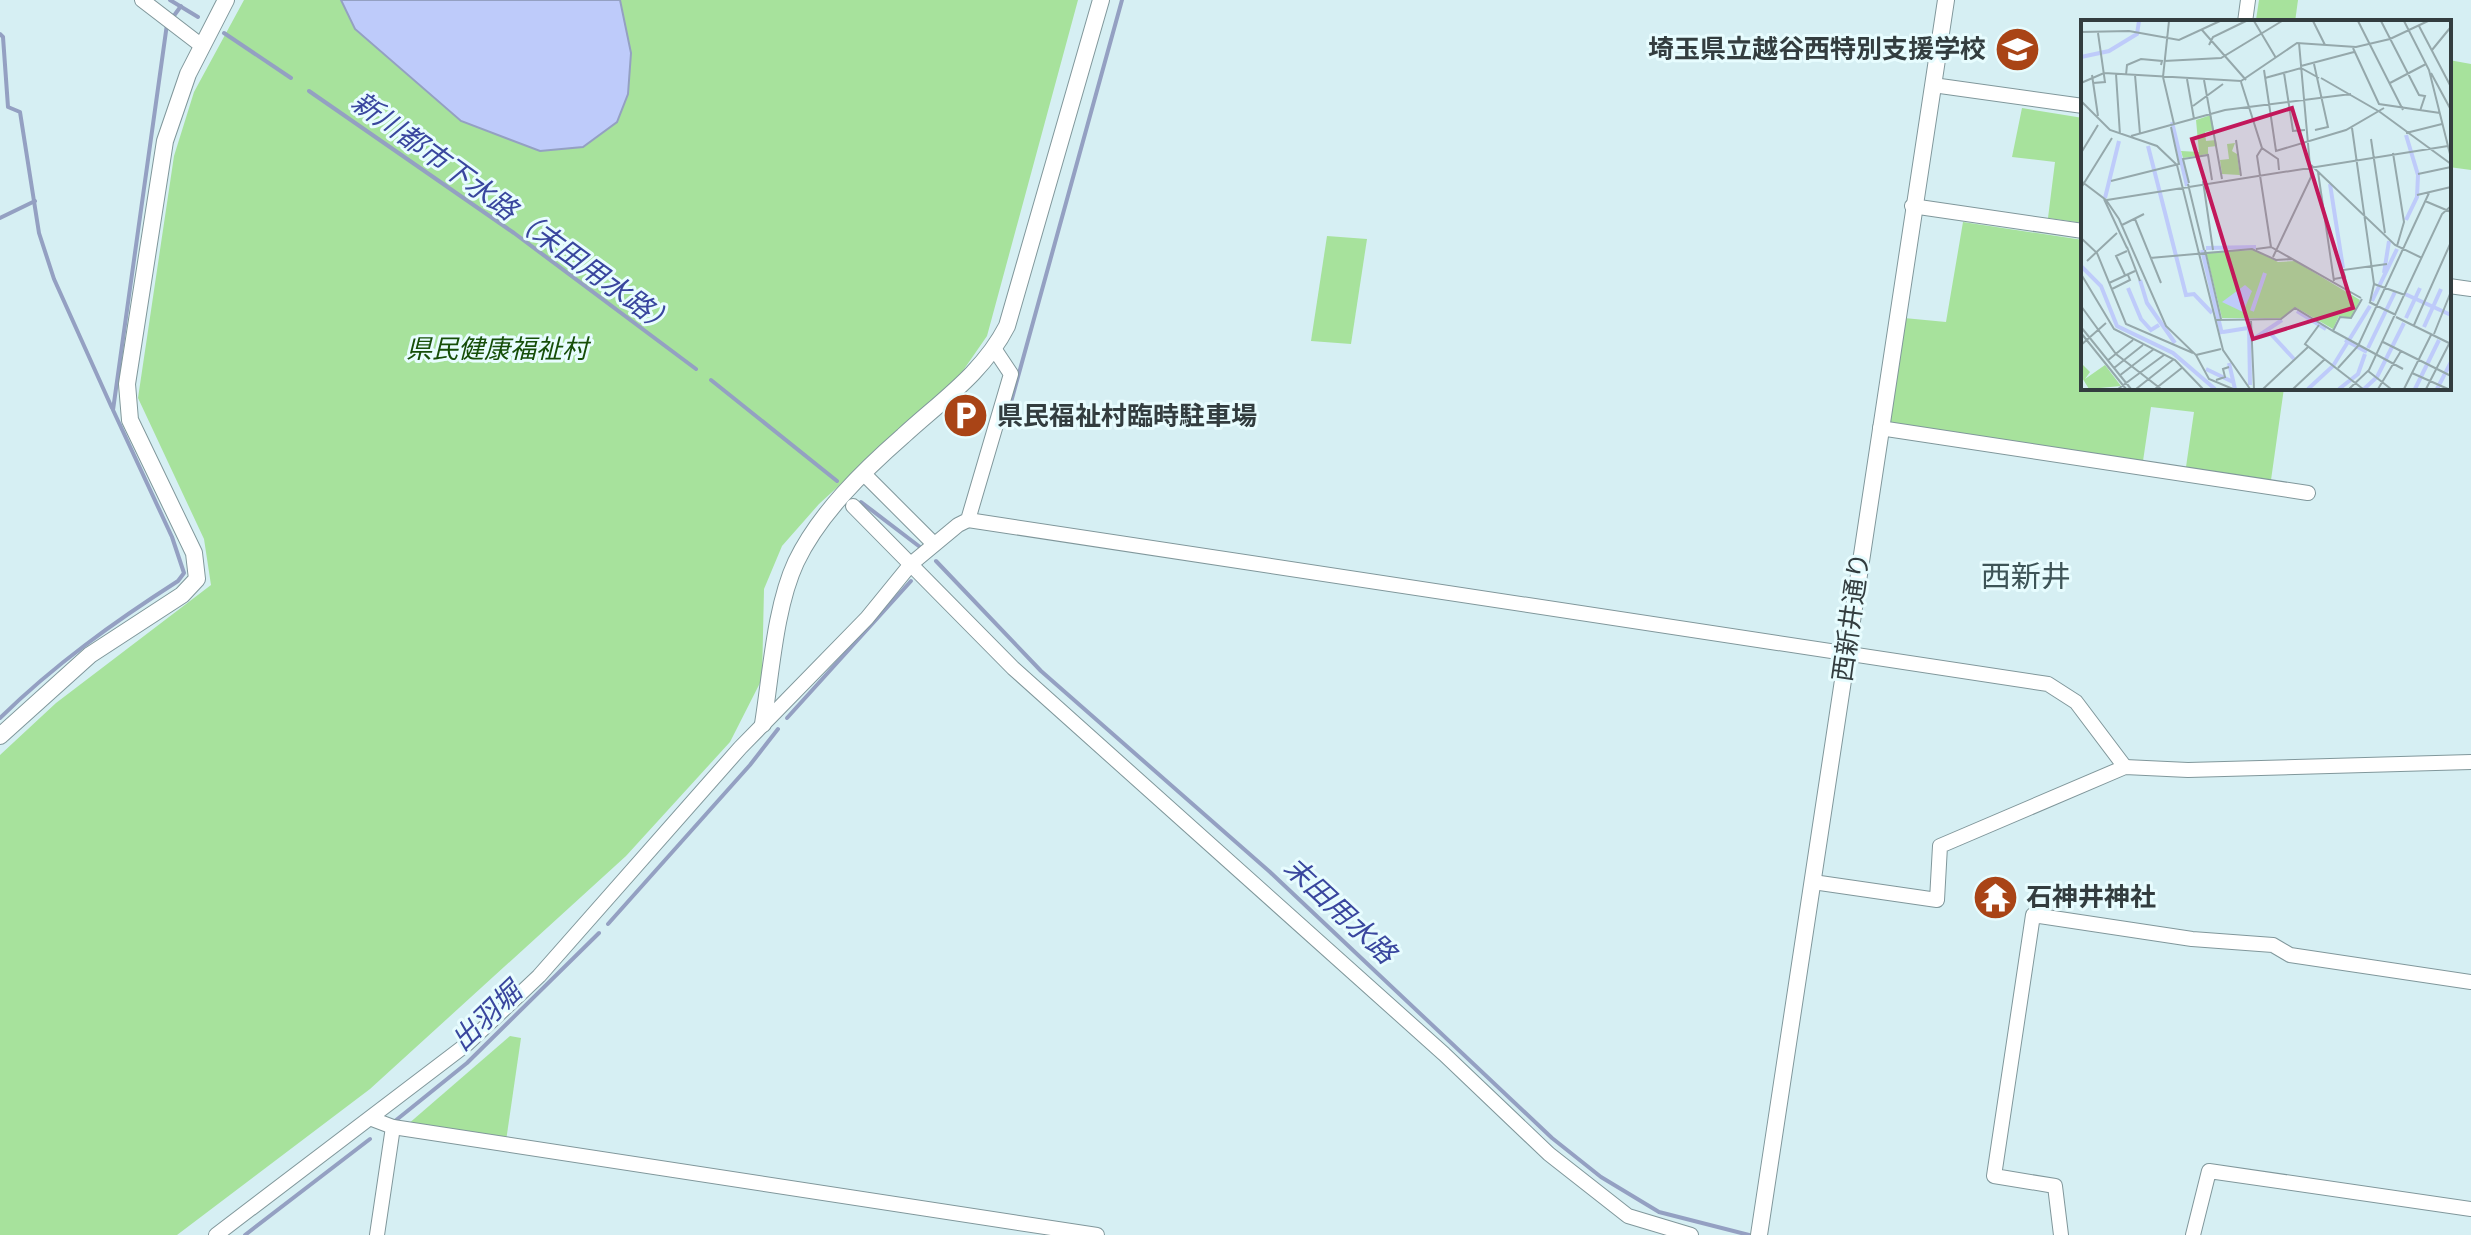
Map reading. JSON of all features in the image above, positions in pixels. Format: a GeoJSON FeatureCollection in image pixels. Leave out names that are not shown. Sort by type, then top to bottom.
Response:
{"type":"FeatureCollection","features":[{"type":"Feature","properties":{"kind":"street"},"geometry":{"type":"LineString","coordinates":[[142,0],[202,46]]}},
{"type":"Feature","properties":{"kind":"street"},"geometry":{"type":"LineString","coordinates":[[0,736],[90,655],[182,595],[197,579],[194,553],[130,420],[127,384],[165,141],[179,96],[226,0]]}},
{"type":"Feature","properties":{"kind":"street"},"geometry":{"type":"LineString","coordinates":[[763,724],[786,593],[795,564],[809,538],[864,474],[977,371],[995,350],[1017,298],[1101,0]]}},
{"type":"Feature","properties":{"kind":"street","name":"西新井通り"},"geometry":{"type":"LineString","coordinates":[[1759,1235],[1912,206],[1946,0]]}},
{"type":"Feature","properties":{"kind":"street"},"geometry":{"type":"LineString","coordinates":[[2245,20],[2248,0]]}},
{"type":"Feature","properties":{"kind":"street"},"geometry":{"type":"LineString","coordinates":[[1933,85],[2081,106]]}},
{"type":"Feature","properties":{"kind":"street"},"geometry":{"type":"LineString","coordinates":[[1912,206],[2081,231]]}},
{"type":"Feature","properties":{"kind":"street"},"geometry":{"type":"LineString","coordinates":[[2451,286],[2471,289]]}},
{"type":"Feature","properties":{"kind":"street"},"geometry":{"type":"LineString","coordinates":[[216,1235],[467,1044],[539,976],[763,724],[837,652],[911,564],[968,520],[1011,374],[995,350]]}},
{"type":"Feature","properties":{"kind":"street"},"geometry":{"type":"LineString","coordinates":[[1880,428],[2308,493]]}},
{"type":"Feature","properties":{"kind":"street"},"geometry":{"type":"LineString","coordinates":[[864,474],[934,544]]}},
{"type":"Feature","properties":{"kind":"street"},"geometry":{"type":"LineString","coordinates":[[853,506],[1013,668],[1432,1043],[1549,1154],[1628,1216],[1691,1235]]}},
{"type":"Feature","properties":{"kind":"street"},"geometry":{"type":"LineString","coordinates":[[968,520],[2048,684],[2076,702],[2125,767]]}},
{"type":"Feature","properties":{"kind":"street"},"geometry":{"type":"LineString","coordinates":[[1813,882],[1937,900],[1940,846],[2125,767],[2188,770],[2471,762]]}},
{"type":"Feature","properties":{"kind":"street"},"geometry":{"type":"LineString","coordinates":[[2061,1235],[2055,1186],[1994,1176],[2033,915],[2192,939],[2273,945],[2290,955],[2471,982]]}},
{"type":"Feature","properties":{"kind":"street"},"geometry":{"type":"LineString","coordinates":[[372,1119],[393,1127],[1097,1235]]}},
{"type":"Feature","properties":{"kind":"street"},"geometry":{"type":"LineString","coordinates":[[377,1235],[393,1127]]}},
{"type":"Feature","properties":{"kind":"street"},"geometry":{"type":"LineString","coordinates":[[2193,1235],[2209,1171],[2471,1209]]}},
{"type":"Feature","properties":{"kind":"green space","name":"県民健康福祉村"},"geometry":{"type":"Polygon","coordinates":[[[244,0],[1078,0],[987,336],[960,375],[819,504],[782,546],[764,589],[762,679],[730,742],[626,856],[370,1089],[177,1235],[0,1235],[0,755],[56,703],[211,585],[204,539],[138,398],[174,156],[194,92],[244,0]]]}},
{"type":"Feature","properties":{"kind":"green space"},"geometry":{"type":"Polygon","coordinates":[[[2259,0],[2298,0],[2295,20],[2256,20],[2259,0]]]}},
{"type":"Feature","properties":{"kind":"green space"},"geometry":{"type":"Polygon","coordinates":[[[2451,60],[2471,64],[2471,170],[2451,167],[2451,60]]]}},
{"type":"Feature","properties":{"kind":"green space"},"geometry":{"type":"Polygon","coordinates":[[[2022,108],[2081,118],[2081,223],[2048,218],[2055,162],[2012,157],[2022,108]]]}},
{"type":"Feature","properties":{"kind":"green space"},"geometry":{"type":"Polygon","coordinates":[[[1963,222],[2081,240],[2081,390],[2284,390],[2271,480],[2186,467],[2194,412],[2151,407],[2143,461],[1889,422],[1904,318],[1946,322],[1963,222]]]}},
{"type":"Feature","properties":{"kind":"green space"},"geometry":{"type":"Polygon","coordinates":[[[1327,236],[1367,239],[1351,344],[1311,341],[1327,236]]]}},
{"type":"Feature","properties":{"kind":"green space"},"geometry":{"type":"Polygon","coordinates":[[[510,1036],[521,1038],[506,1141],[407,1125],[510,1036]]]}},
{"type":"Feature","properties":{"kind":"water"},"geometry":{"type":"Polygon","coordinates":[[[341,0],[620,0],[631,53],[628,94],[617,122],[583,147],[540,151],[461,121],[355,29],[341,0]]]}},
{"type":"Feature","properties":{"kind":"waterway","name":"新川都市下水路（末田用水路）"},"geometry":{"type":"LineString","coordinates":[[170,0],[198,17]]}},
{"type":"Feature","properties":{"kind":"waterway"},"geometry":{"type":"LineString","coordinates":[[1008,413],[1122,0]]}},
{"type":"Feature","properties":{"kind":"waterway"},"geometry":{"type":"LineString","coordinates":[[173,17],[181,6]]}},
{"type":"Feature","properties":{"kind":"waterway"},"geometry":{"type":"LineString","coordinates":[[0,718],[63,662],[178,581],[184,573],[172,537],[113,410],[167,24]]}},
{"type":"Feature","properties":{"kind":"waterway","name":"新川都市下水路（末田用水路）"},"geometry":{"type":"LineString","coordinates":[[224,33],[291,78]]}},
{"type":"Feature","properties":{"kind":"waterway"},"geometry":{"type":"LineString","coordinates":[[0,34],[3,37],[8,107],[20,112],[39,233],[54,279],[112,408]]}},
{"type":"Feature","properties":{"kind":"waterway","name":"新川都市下水路（末田用水路）"},"geometry":{"type":"LineString","coordinates":[[309,91],[514,233],[696,369]]}},
{"type":"Feature","properties":{"kind":"waterway"},"geometry":{"type":"LineString","coordinates":[[0,218],[35,201]]}},
{"type":"Feature","properties":{"kind":"waterway","name":"新川都市下水路（末田用水路）"},"geometry":{"type":"LineString","coordinates":[[711,380],[837,481]]}},
{"type":"Feature","properties":{"kind":"waterway","name":"新川都市下水路（末田用水路）"},"geometry":{"type":"LineString","coordinates":[[861,502],[920,547]]}},
{"type":"Feature","properties":{"kind":"waterway","name":"末田用水路"},"geometry":{"type":"LineString","coordinates":[[936,561],[1041,671],[1270,872],[1552,1138],[1601,1177],[1659,1212],[1749,1235]]}},
{"type":"Feature","properties":{"kind":"waterway","name":"出羽堀"},"geometry":{"type":"LineString","coordinates":[[787,718],[911,581]]}},
{"type":"Feature","properties":{"kind":"waterway","name":"出羽堀"},"geometry":{"type":"LineString","coordinates":[[608,924],[750,765],[778,729]]}},
{"type":"Feature","properties":{"kind":"waterway","name":"出羽堀"},"geometry":{"type":"LineString","coordinates":[[395,1121],[467,1063],[599,933]]}},
{"type":"Feature","properties":{"kind":"waterway","name":"出羽堀"},"geometry":{"type":"LineString","coordinates":[[245,1235],[370,1139]]}},
{"type":"Feature","properties":{"kind":"place","name":"埼玉県立越谷西特別支援学校"},"geometry":{"type":"Point","coordinates":[2017,49]}},
{"type":"Feature","properties":{"kind":"place","name":"県民福祉村臨時駐車場"},"geometry":{"type":"Point","coordinates":[966,416]}},
{"type":"Feature","properties":{"kind":"place","name":"石神井神社"},"geometry":{"type":"Point","coordinates":[1995,897]}},
{"type":"Feature","properties":{"kind":"district","name":"西新井"},"geometry":{"type":"Point","coordinates":[2026,577]}}]}
